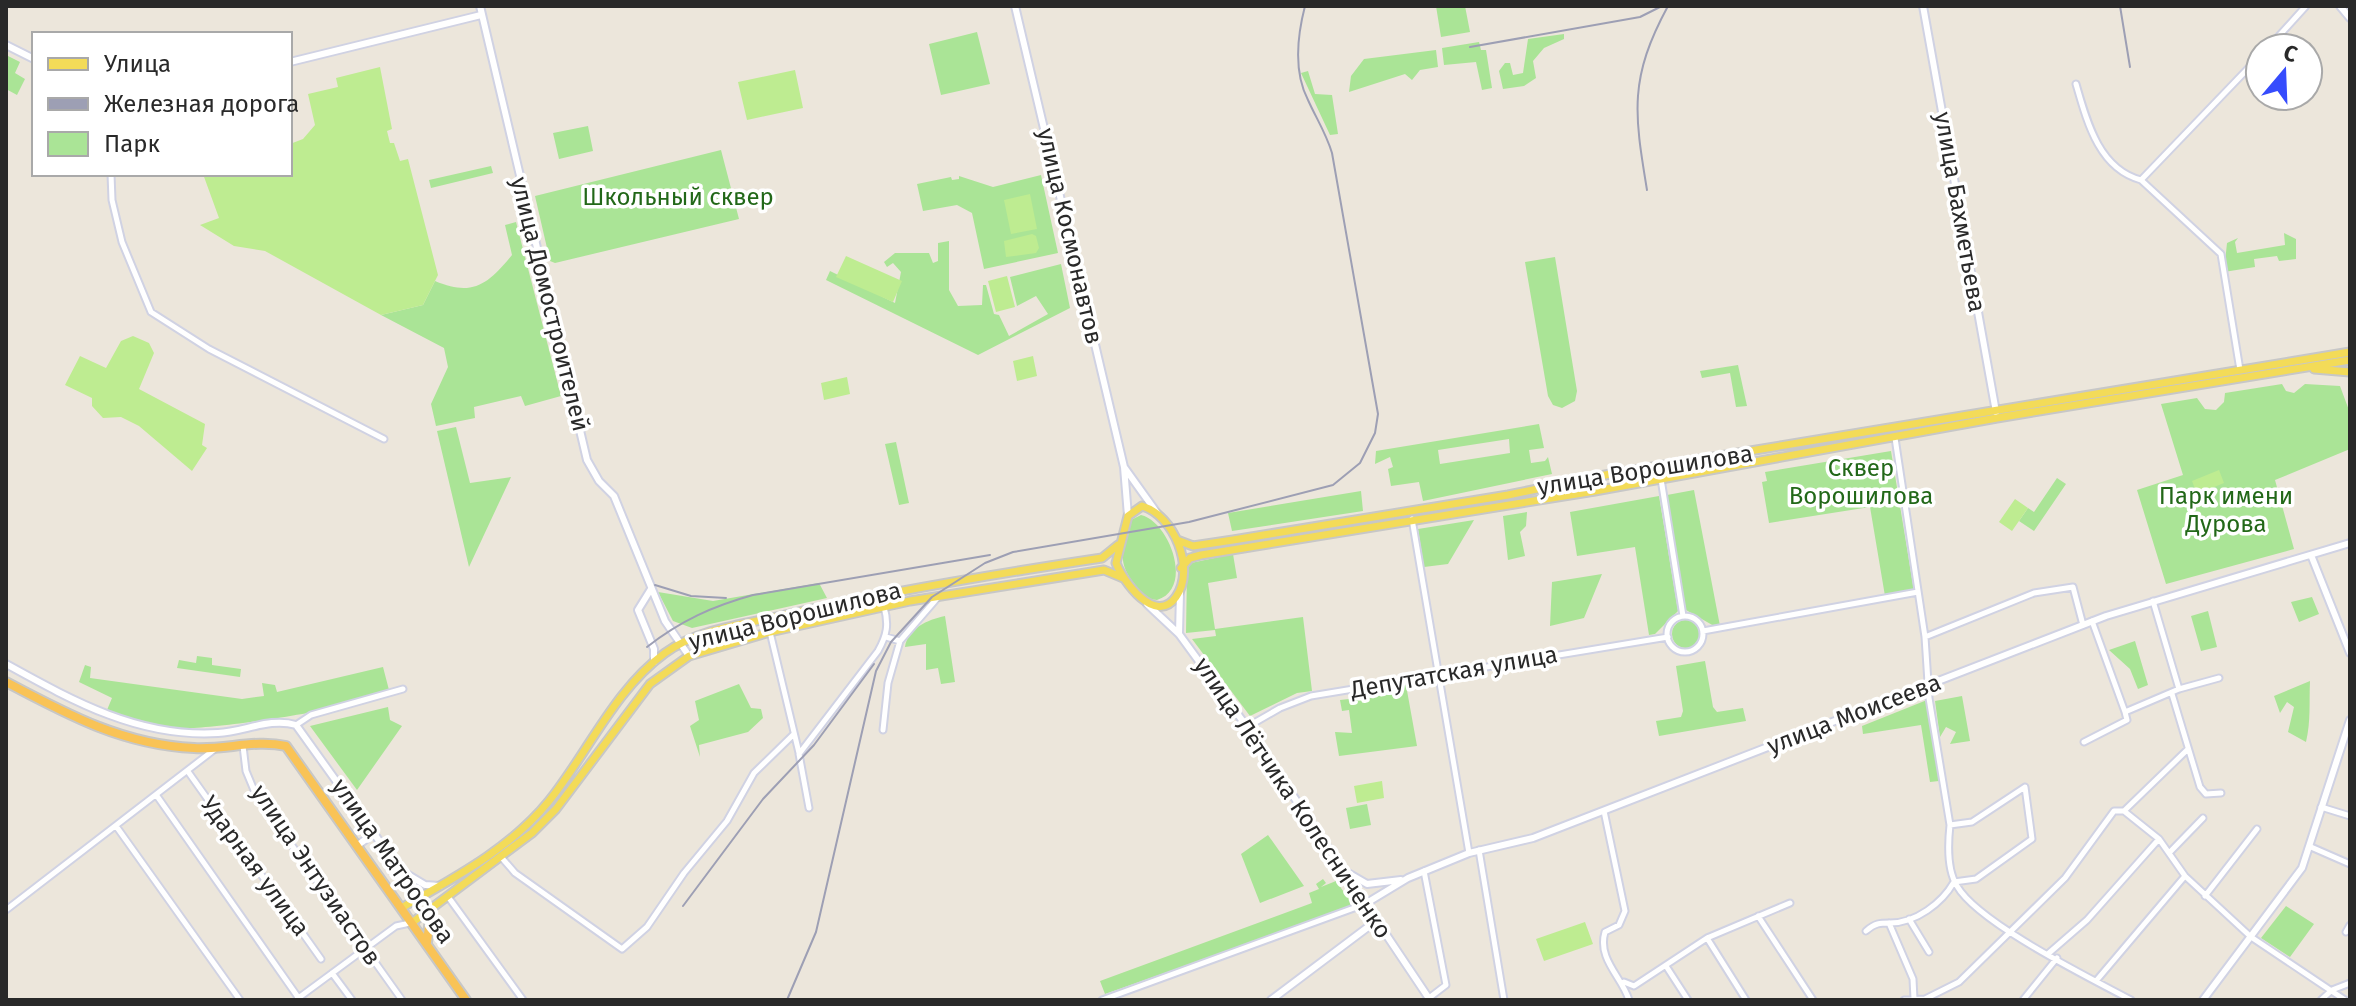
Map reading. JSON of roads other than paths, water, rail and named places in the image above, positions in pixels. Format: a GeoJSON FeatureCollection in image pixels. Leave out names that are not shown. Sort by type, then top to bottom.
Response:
{"type":"FeatureCollection","features":[{"type":"Feature","properties":{"kind":"highway"},"geometry":{"type":"LineString","coordinates":[[6,682],[104,732],[166,747],[215,749],[243,745]]}},
{"type":"Feature","properties":{"kind":"highway","name":"улица Матросова"},"geometry":{"type":"LineString","coordinates":[[243,745],[271,743],[286,746],[466,1000]]}},
{"type":"Feature","properties":{"kind":"highway"},"geometry":{"type":"LineString","coordinates":[[427,943],[431,911]]}},
{"type":"Feature","properties":{"kind":"main road","name":"улица Ворошилова"},"geometry":{"type":"LineString","coordinates":[[1181,568],[1190,558],[1201,555],[1619,487],[1895,438],[1996,414],[2350,352]]}},
{"type":"Feature","properties":{"kind":"main road","name":"улица Ворошилова"},"geometry":{"type":"LineString","coordinates":[[1177,540],[1188,545],[1199,545],[1508,495],[1616,473],[2350,360]]}},
{"type":"Feature","properties":{"kind":"main road"},"geometry":{"type":"LineString","coordinates":[[2300,368],[2350,372]]}},
{"type":"Feature","properties":{"kind":"main road"},"geometry":{"type":"LineString","coordinates":[[1616,473],[1619,487]]}},
{"type":"Feature","properties":{"kind":"main road"},"geometry":{"type":"LineString","coordinates":[[1142,506],[1157,513],[1177,540],[1181,568],[1180,589],[1167,604],[1144,601],[1123,578],[1116,563],[1118,545],[1128,516],[1142,506]]}},
{"type":"Feature","properties":{"kind":"main road","name":"улица Ворошилова"},"geometry":{"type":"LineString","coordinates":[[403,907],[500,846],[548,802],[634,684],[654,662],[680,644],[733,627],[908,588],[1102,558],[1118,545]]}},
{"type":"Feature","properties":{"kind":"main road","name":"улица Ворошилова"},"geometry":{"type":"LineString","coordinates":[[413,922],[502,858],[556,809],[650,684],[689,656],[770,632],[939,596],[1104,570],[1123,578]]}},
{"type":"Feature","properties":{"kind":"street","name":"улица Домостроителей"},"geometry":{"type":"LineString","coordinates":[[480,6],[587,460],[599,481],[614,496],[665,621],[689,656]]}},
{"type":"Feature","properties":{"kind":"street","name":"улица Космонавтов"},"geometry":{"type":"LineString","coordinates":[[1015,6],[1124,467],[1128,516]]}},
{"type":"Feature","properties":{"kind":"street","name":"улица Бахметьева"},"geometry":{"type":"LineString","coordinates":[[1923,6],[1996,414]]}},
{"type":"Feature","properties":{"kind":"street"},"geometry":{"type":"LineString","coordinates":[[2282,32],[2306,6]]}},
{"type":"Feature","properties":{"kind":"street"},"geometry":{"type":"LineString","coordinates":[[2340,6],[2350,18]]}},
{"type":"Feature","properties":{"kind":"street"},"geometry":{"type":"LineString","coordinates":[[292,62],[481,15]]}},
{"type":"Feature","properties":{"kind":"street"},"geometry":{"type":"LineString","coordinates":[[6,45],[32,58]]}},
{"type":"Feature","properties":{"kind":"street"},"geometry":{"type":"LineString","coordinates":[[2141,180],[2244,73]]}},
{"type":"Feature","properties":{"kind":"street"},"geometry":{"type":"LineString","coordinates":[[2076,84],[2086,119],[2109,162],[2123,175],[2141,180],[2221,254],[2240,370]]}},
{"type":"Feature","properties":{"kind":"street"},"geometry":{"type":"LineString","coordinates":[[111,176],[112,200],[122,242],[151,312],[209,349],[384,439]]}},
{"type":"Feature","properties":{"kind":"street"},"geometry":{"type":"LineString","coordinates":[[1895,438],[1925,637],[1929,698],[1950,825],[1948,844],[1954,882],[1975,907],[2131,1000]]}},
{"type":"Feature","properties":{"kind":"street","name":"улица Космонавтов"},"geometry":{"type":"LineString","coordinates":[[1124,467],[1157,513]]}},
{"type":"Feature","properties":{"kind":"street"},"geometry":{"type":"LineString","coordinates":[[1661,478],[1683,616]]}},
{"type":"Feature","properties":{"kind":"street"},"geometry":{"type":"LineString","coordinates":[[1412,519],[1469,853]]}},
{"type":"Feature","properties":{"kind":"street","name":"улица Моисеева"},"geometry":{"type":"LineString","coordinates":[[1365,904],[1408,878],[1479,849],[1533,838],[2092,621],[2153,600],[2350,543]]}},
{"type":"Feature","properties":{"kind":"street"},"geometry":{"type":"LineString","coordinates":[[2311,555],[2350,653]]}},
{"type":"Feature","properties":{"kind":"street"},"geometry":{"type":"LineString","coordinates":[[1925,637],[2034,593],[2073,587],[2083,625]]}},
{"type":"Feature","properties":{"kind":"street"},"geometry":{"type":"LineString","coordinates":[[651,589],[638,610],[654,649],[654,662]]}},
{"type":"Feature","properties":{"kind":"street","name":"улица Лётчика Колесниченко"},"geometry":{"type":"LineString","coordinates":[[1180,589],[1179,634],[1247,727],[1430,999]]}},
{"type":"Feature","properties":{"kind":"street"},"geometry":{"type":"LineString","coordinates":[[1703,631],[1918,592]]}},
{"type":"Feature","properties":{"kind":"street"},"geometry":{"type":"LineString","coordinates":[[883,730],[888,683],[900,641],[939,596]]}},
{"type":"Feature","properties":{"kind":"street"},"geometry":{"type":"LineString","coordinates":[[2153,600],[2179,689]]}},
{"type":"Feature","properties":{"kind":"street"},"geometry":{"type":"LineString","coordinates":[[1144,601],[1179,634]]}},
{"type":"Feature","properties":{"kind":"street"},"geometry":{"type":"LineString","coordinates":[[799,754],[857,682],[886,637],[888,620],[884,607]]}},
{"type":"Feature","properties":{"kind":"street"},"geometry":{"type":"LineString","coordinates":[[1683,616],[1698,621],[1703,631],[1701,642],[1688,651],[1673,647],[1668,637],[1673,622],[1683,616]]}},
{"type":"Feature","properties":{"kind":"street"},"geometry":{"type":"LineString","coordinates":[[2084,742],[2127,720],[2092,621]]}},
{"type":"Feature","properties":{"kind":"street"},"geometry":{"type":"LineString","coordinates":[[770,632],[809,808]]}},
{"type":"Feature","properties":{"kind":"street"},"geometry":{"type":"LineString","coordinates":[[886,637],[900,641]]}},
{"type":"Feature","properties":{"kind":"street","name":"Депутатская улица"},"geometry":{"type":"LineString","coordinates":[[1247,727],[1280,708],[1311,696],[1668,637]]}},
{"type":"Feature","properties":{"kind":"street"},"geometry":{"type":"LineString","coordinates":[[6,664],[128,724],[177,733],[220,733],[284,721],[296,725],[407,877],[425,885],[440,886]]}},
{"type":"Feature","properties":{"kind":"street"},"geometry":{"type":"LineString","coordinates":[[2125,712],[2179,689],[2219,678]]}},
{"type":"Feature","properties":{"kind":"street"},"geometry":{"type":"LineString","coordinates":[[296,725],[311,715],[403,689]]}},
{"type":"Feature","properties":{"kind":"street"},"geometry":{"type":"LineString","coordinates":[[2172,694],[2200,787],[2206,794],[2221,793]]}},
{"type":"Feature","properties":{"kind":"street"},"geometry":{"type":"LineString","coordinates":[[2203,1000],[2294,882],[2311,847],[2350,720]]}},
{"type":"Feature","properties":{"kind":"street"},"geometry":{"type":"LineString","coordinates":[[502,858],[515,873],[622,949],[647,927],[684,873],[727,821],[754,773],[794,734]]}},
{"type":"Feature","properties":{"kind":"street","name":"улица Энтузиастов"},"geometry":{"type":"LineString","coordinates":[[243,745],[246,771],[256,795],[402,1000]]}},
{"type":"Feature","properties":{"kind":"street"},"geometry":{"type":"LineString","coordinates":[[6,910],[189,773],[215,749]]}},
{"type":"Feature","properties":{"kind":"street"},"geometry":{"type":"LineString","coordinates":[[2124,811],[2187,750]]}},
{"type":"Feature","properties":{"kind":"street","name":"Ударная улица"},"geometry":{"type":"LineString","coordinates":[[189,773],[321,959]]}},
{"type":"Feature","properties":{"kind":"street"},"geometry":{"type":"LineString","coordinates":[[1950,825],[1972,822],[2025,787],[2032,839],[1976,879],[1954,882]]}},
{"type":"Feature","properties":{"kind":"street"},"geometry":{"type":"LineString","coordinates":[[157,796],[298,999]]}},
{"type":"Feature","properties":{"kind":"street"},"geometry":{"type":"LineString","coordinates":[[2321,807],[2350,816]]}},
{"type":"Feature","properties":{"kind":"street"},"geometry":{"type":"LineString","coordinates":[[1604,811],[1625,911],[1619,925],[1605,932],[1603,945],[1613,971],[1623,981],[1634,986],[1666,966],[1672,958],[1707,938],[1790,903]]}},
{"type":"Feature","properties":{"kind":"street"},"geometry":{"type":"LineString","coordinates":[[1904,1000],[1925,999],[1959,982],[2065,878],[2114,811],[2124,811],[2159,839],[2185,876],[2251,937],[2345,1000]]}},
{"type":"Feature","properties":{"kind":"street"},"geometry":{"type":"LineString","coordinates":[[2170,852],[2203,818]]}},
{"type":"Feature","properties":{"kind":"street"},"geometry":{"type":"LineString","coordinates":[[116,826],[240,1000]]}},
{"type":"Feature","properties":{"kind":"street"},"geometry":{"type":"LineString","coordinates":[[2205,896],[2257,829]]}},
{"type":"Feature","properties":{"kind":"street"},"geometry":{"type":"LineString","coordinates":[[358,845],[373,834]]}},
{"type":"Feature","properties":{"kind":"street"},"geometry":{"type":"LineString","coordinates":[[2049,953],[2087,920],[2159,839]]}},
{"type":"Feature","properties":{"kind":"street"},"geometry":{"type":"LineString","coordinates":[[2311,847],[2350,864]]}},
{"type":"Feature","properties":{"kind":"street"},"geometry":{"type":"LineString","coordinates":[[1479,849],[1504,1000]]}},
{"type":"Feature","properties":{"kind":"street"},"geometry":{"type":"LineString","coordinates":[[1341,867],[1367,884],[1384,885],[1408,878]]}},
{"type":"Feature","properties":{"kind":"street"},"geometry":{"type":"LineString","coordinates":[[1424,871],[1446,985],[1430,999]]}},
{"type":"Feature","properties":{"kind":"street"},"geometry":{"type":"LineString","coordinates":[[2096,981],[2185,876]]}},
{"type":"Feature","properties":{"kind":"street"},"geometry":{"type":"LineString","coordinates":[[1866,931],[1873,925],[1909,919],[1943,900],[1954,882]]}},
{"type":"Feature","properties":{"kind":"street"},"geometry":{"type":"LineString","coordinates":[[449,898],[523,1000]]}},
{"type":"Feature","properties":{"kind":"street"},"geometry":{"type":"LineString","coordinates":[[1102,1000],[1365,904]]}},
{"type":"Feature","properties":{"kind":"street"},"geometry":{"type":"LineString","coordinates":[[396,926],[403,907]]}},
{"type":"Feature","properties":{"kind":"street"},"geometry":{"type":"LineString","coordinates":[[1758,916],[1813,1000]]}},
{"type":"Feature","properties":{"kind":"street"},"geometry":{"type":"LineString","coordinates":[[1909,919],[1929,952]]}},
{"type":"Feature","properties":{"kind":"street"},"geometry":{"type":"LineString","coordinates":[[1271,1000],[1376,921]]}},
{"type":"Feature","properties":{"kind":"street","name":"улица Ворошилова"},"geometry":{"type":"LineString","coordinates":[[298,999],[396,926],[413,922]]}},
{"type":"Feature","properties":{"kind":"street"},"geometry":{"type":"LineString","coordinates":[[1889,923],[1913,979],[1914,999]]}},
{"type":"Feature","properties":{"kind":"street"},"geometry":{"type":"LineString","coordinates":[[1707,938],[1746,1000]]}},
{"type":"Feature","properties":{"kind":"street"},"geometry":{"type":"LineString","coordinates":[[2023,1000],[2057,958]]}},
{"type":"Feature","properties":{"kind":"street"},"geometry":{"type":"LineString","coordinates":[[1666,966],[1688,1000]]}},
{"type":"Feature","properties":{"kind":"street"},"geometry":{"type":"LineString","coordinates":[[332,973],[352,1000]]}},
{"type":"Feature","properties":{"kind":"street"},"geometry":{"type":"LineString","coordinates":[[1623,981],[1629,1000]]}},
{"type":"Feature","properties":{"kind":"street"},"geometry":{"type":"LineString","coordinates":[[2321,1000],[2332,990],[2350,983]]}},
{"type":"Feature","properties":{"kind":"railway"},"geometry":{"type":"LineString","coordinates":[[787,1000],[816,932],[876,671],[891,642],[932,597],[985,563],[1013,552],[1189,522],[1333,485],[1360,463],[1375,433],[1378,414],[1332,153],[1303,89],[1298,66],[1298,42],[1305,6]]}},
{"type":"Feature","properties":{"kind":"railway"},"geometry":{"type":"LineString","coordinates":[[1470,47],[1640,17],[1662,6]]}},
{"type":"Feature","properties":{"kind":"railway"},"geometry":{"type":"LineString","coordinates":[[1647,190],[1639,138],[1638,96],[1646,54],[1668,6]]}},
{"type":"Feature","properties":{"kind":"railway"},"geometry":{"type":"LineString","coordinates":[[2120,6],[2130,67]]}},
{"type":"Feature","properties":{"kind":"railway"},"geometry":{"type":"LineString","coordinates":[[647,647],[697,615],[753,595],[990,555]]}},
{"type":"Feature","properties":{"kind":"railway"},"geometry":{"type":"LineString","coordinates":[[655,585],[691,596],[726,598]]}},
{"type":"Feature","properties":{"kind":"railway"},"geometry":{"type":"LineString","coordinates":[[683,906],[763,799],[814,745],[874,664]]}},
{"type":"Feature","properties":{"kind":"park label","name":"Школьный сквер"},"geometry":{"type":"Point","coordinates":[678,197]}},
{"type":"Feature","properties":{"kind":"park label","name":"Сквер Ворошилова"},"geometry":{"type":"Point","coordinates":[1861,482]}},
{"type":"Feature","properties":{"kind":"park label","name":"Парк имени Дурова"},"geometry":{"type":"Point","coordinates":[2226,510]}}]}
